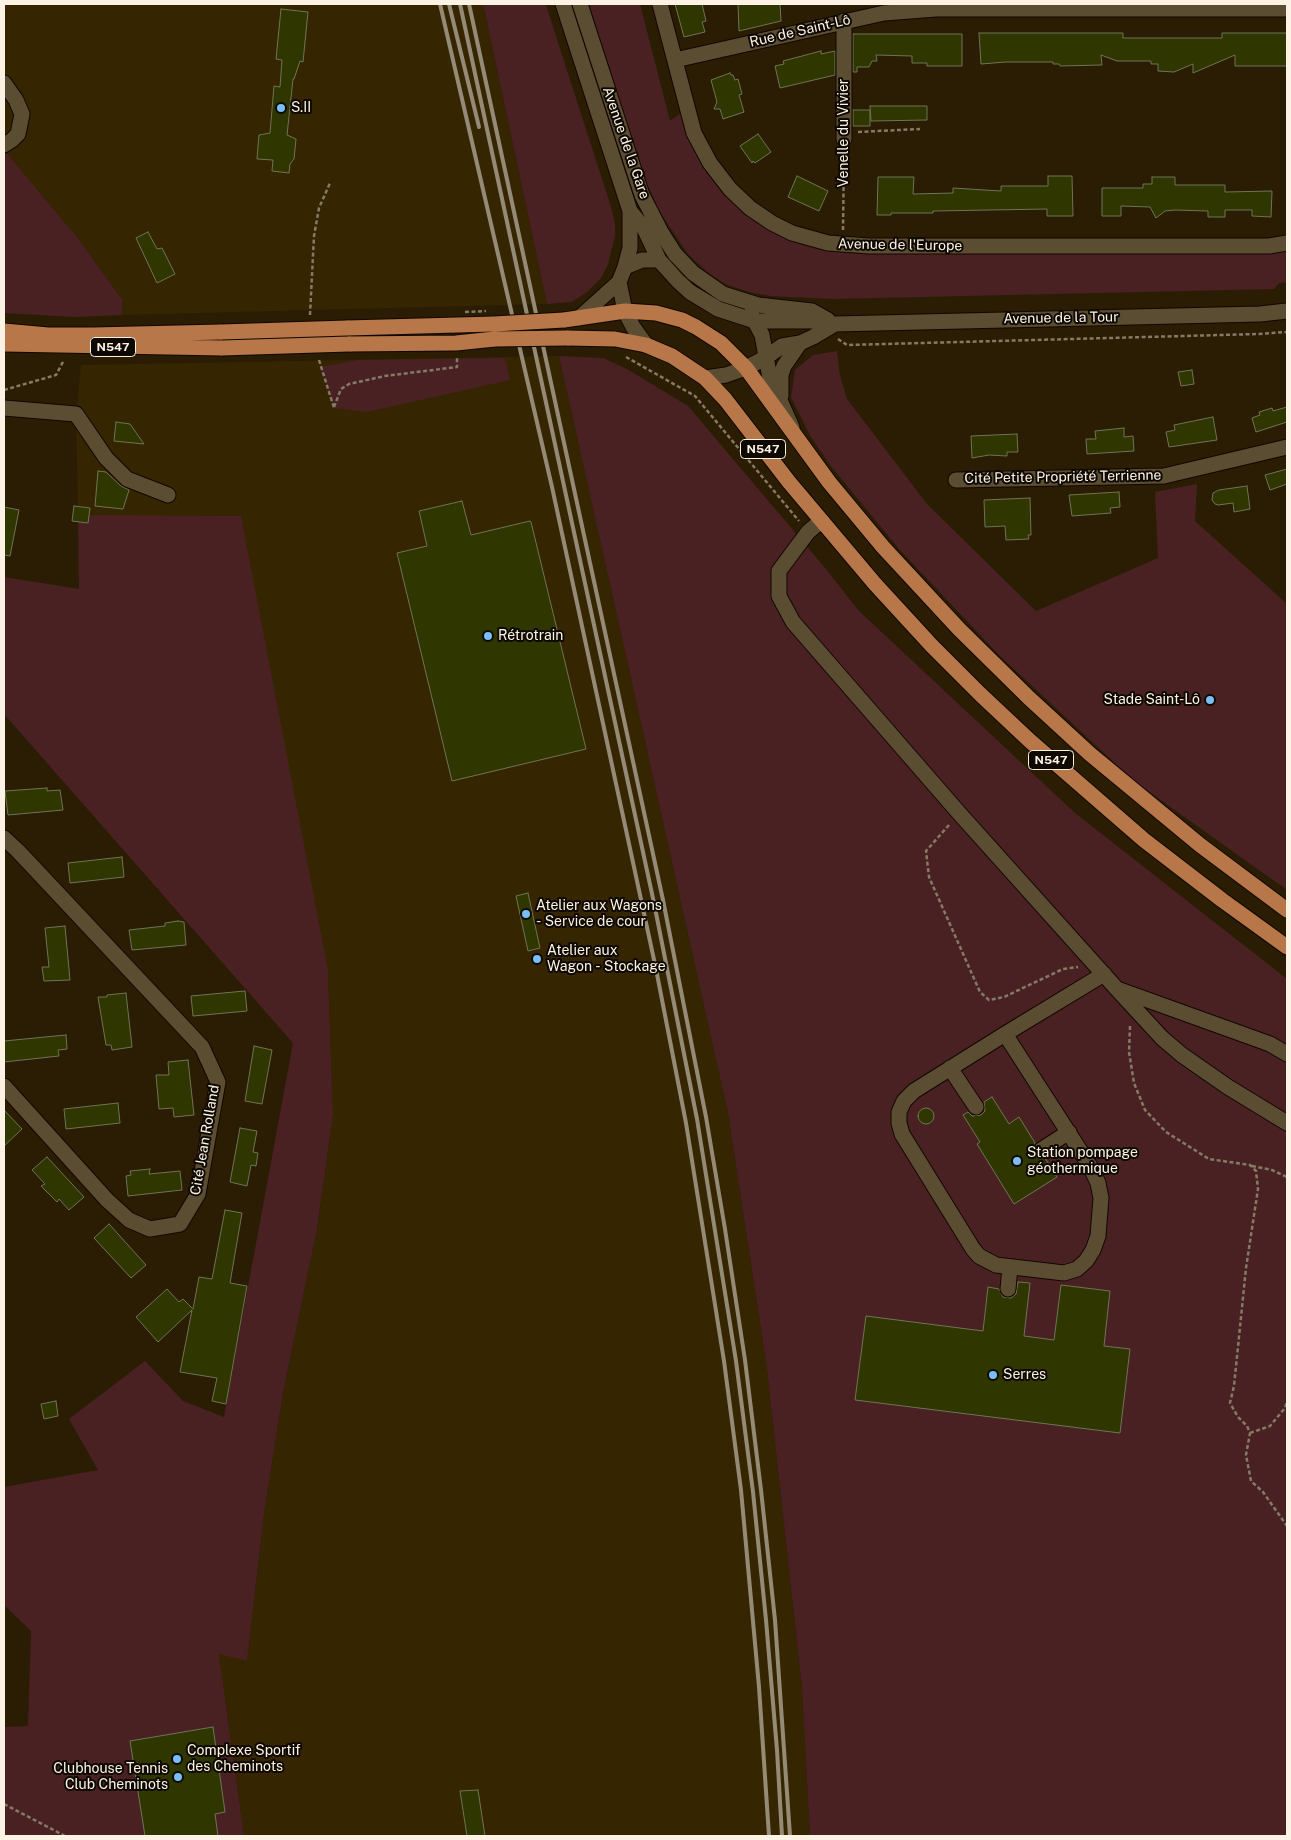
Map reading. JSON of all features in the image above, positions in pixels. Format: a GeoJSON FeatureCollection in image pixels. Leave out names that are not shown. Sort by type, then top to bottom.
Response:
{"type":"FeatureCollection","features":[{"type":"Feature","properties":{"kind":"main road","name":"N547"},"geometry":{"type":"LineString","coordinates":[[4,344],[222,348],[456,343],[495,332],[625,311],[656,313],[682,320],[721,343],[746,368],[829,482],[909,576],[1029,698],[1090,754],[1155,809],[1287,910]]}},
{"type":"Feature","properties":{"kind":"main road","name":"N547"},"geometry":{"type":"LineString","coordinates":[[4,331],[48,335],[347,328],[495,332],[567,338],[615,339],[646,345],[672,356],[705,378],[725,399],[821,521],[875,584],[932,646],[1030,741],[1144,840],[1287,947]]}},
{"type":"Feature","properties":{"kind":"street","name":"Avenue de la Gare"},"geometry":{"type":"LineString","coordinates":[[563,4],[630,211],[631,239],[625,267],[619,282],[572,319]]}},
{"type":"Feature","properties":{"kind":"street","name":"Avenue de la Gare"},"geometry":{"type":"LineString","coordinates":[[580,4],[635,177],[649,211],[676,254],[693,273],[723,294],[744,301]]}},
{"type":"Feature","properties":{"kind":"street","name":"Avenue de l'Europe"},"geometry":{"type":"LineString","coordinates":[[660,4],[694,133],[710,163],[730,189],[750,208],[782,228],[812,240],[843,245],[1270,246],[1287,243]]}},
{"type":"Feature","properties":{"kind":"street","name":"Rue de Saint-Lô"},"geometry":{"type":"LineString","coordinates":[[675,60],[844,21],[884,8],[936,9],[1014,6],[1287,9]]}},
{"type":"Feature","properties":{"kind":"street","name":"Venelle du Vivier"},"geometry":{"type":"LineString","coordinates":[[844,21],[844,136]]}},
{"type":"Feature","properties":{"kind":"street"},"geometry":{"type":"LineString","coordinates":[[4,83],[16,100],[22,114],[18,134],[4,145]]}},
{"type":"Feature","properties":{"kind":"street","name":"Avenue de la Gare"},"geometry":{"type":"LineString","coordinates":[[630,211],[644,228],[659,260],[678,281],[702,300],[730,314],[754,321]]}},
{"type":"Feature","properties":{"kind":"street"},"geometry":{"type":"LineString","coordinates":[[625,267],[642,260],[659,260]]}},
{"type":"Feature","properties":{"kind":"street"},"geometry":{"type":"LineString","coordinates":[[619,282],[625,311],[633,327],[646,345]]}},
{"type":"Feature","properties":{"kind":"street"},"geometry":{"type":"LineString","coordinates":[[744,301],[762,335],[770,378],[799,442]]}},
{"type":"Feature","properties":{"kind":"street"},"geometry":{"type":"LineString","coordinates":[[744,301],[758,305],[812,311],[829,327]]}},
{"type":"Feature","properties":{"kind":"street","name":"Avenue de la Tour"},"geometry":{"type":"LineString","coordinates":[[754,321],[812,321],[829,327],[1260,314],[1287,311]]}},
{"type":"Feature","properties":{"kind":"street","name":"Avenue de la Tour"},"geometry":{"type":"LineString","coordinates":[[705,378],[726,375],[746,368],[782,346],[800,342],[829,327]]}},
{"type":"Feature","properties":{"kind":"street"},"geometry":{"type":"LineString","coordinates":[[782,402],[781,375],[784,366],[800,342]]}},
{"type":"Feature","properties":{"kind":"street"},"geometry":{"type":"LineString","coordinates":[[4,408],[76,414],[106,458],[127,480],[168,496]]}},
{"type":"Feature","properties":{"kind":"street","name":"Cité Petite Propriété Terrienne"},"geometry":{"type":"LineString","coordinates":[[956,480],[1164,476],[1287,447]]}},
{"type":"Feature","properties":{"kind":"street"},"geometry":{"type":"LineString","coordinates":[[821,521],[808,532],[779,571],[779,596],[793,622],[959,813],[1162,1038],[1182,1056],[1228,1087],[1287,1122]]}},
{"type":"Feature","properties":{"kind":"street","name":"Cité Jean Rolland"},"geometry":{"type":"LineString","coordinates":[[4,838],[202,1047],[218,1082],[198,1194],[180,1224],[150,1228],[129,1220],[107,1200],[4,1086]]}},
{"type":"Feature","properties":{"kind":"street"},"geometry":{"type":"LineString","coordinates":[[1005,1034],[1069,1132],[1098,1183],[1101,1198],[1098,1236],[1093,1250],[1086,1262],[1077,1269],[1064,1273],[996,1265],[979,1256],[902,1134],[899,1124],[900,1112],[904,1101],[914,1090],[1005,1034],[1099,969]]}},
{"type":"Feature","properties":{"kind":"street"},"geometry":{"type":"LineString","coordinates":[[1116,988],[1270,1044],[1287,1054]]}},
{"type":"Feature","properties":{"kind":"street"},"geometry":{"type":"LineString","coordinates":[[950,1068],[976,1107]]}},
{"type":"Feature","properties":{"kind":"street"},"geometry":{"type":"LineString","coordinates":[[1040,1150],[1069,1132]]}},
{"type":"Feature","properties":{"kind":"street"},"geometry":{"type":"LineString","coordinates":[[1008,1289],[1010,1266]]}},
{"type":"Feature","properties":{"kind":"path"},"geometry":{"type":"LineString","coordinates":[[844,136],[920,129]]}},
{"type":"Feature","properties":{"kind":"path","name":"Venelle du Vivier"},"geometry":{"type":"LineString","coordinates":[[843,245],[844,136]]}},
{"type":"Feature","properties":{"kind":"path"},"geometry":{"type":"LineString","coordinates":[[311,323],[314,236],[319,208],[330,183]]}},
{"type":"Feature","properties":{"kind":"path"},"geometry":{"type":"LineString","coordinates":[[829,327],[847,345],[1287,332]]}},
{"type":"Feature","properties":{"kind":"path"},"geometry":{"type":"LineString","coordinates":[[318,359],[334,408],[341,389],[349,384],[385,376],[458,367],[456,343]]}},
{"type":"Feature","properties":{"kind":"path"},"geometry":{"type":"LineString","coordinates":[[4,390],[56,375],[65,358],[66,346]]}},
{"type":"Feature","properties":{"kind":"path"},"geometry":{"type":"LineString","coordinates":[[622,355],[695,396],[808,532]]}},
{"type":"Feature","properties":{"kind":"path"},"geometry":{"type":"LineString","coordinates":[[959,813],[926,851],[929,877],[980,992],[989,1000],[1004,997],[1064,970],[1099,969]]}},
{"type":"Feature","properties":{"kind":"path"},"geometry":{"type":"LineString","coordinates":[[1134,1007],[1129,1034],[1129,1052],[1134,1083],[1145,1110],[1166,1132],[1208,1158],[1272,1170],[1287,1177]]}},
{"type":"Feature","properties":{"kind":"path"},"geometry":{"type":"LineString","coordinates":[[1250,1165],[1256,1171],[1258,1188],[1246,1268],[1234,1386],[1230,1403],[1250,1433],[1246,1454],[1251,1481],[1263,1492],[1287,1526]]}},
{"type":"Feature","properties":{"kind":"path"},"geometry":{"type":"LineString","coordinates":[[1250,1433],[1270,1426],[1287,1401]]}},
{"type":"Feature","properties":{"kind":"path"},"geometry":{"type":"LineString","coordinates":[[4,1804],[65,1836]]}},
{"type":"Feature","properties":{"kind":"shaded area"},"geometry":{"type":"Polygon","coordinates":[[[4,4],[483,4],[547,304],[122,315],[122,299],[77,237],[4,150],[4,4]]]}},
{"type":"Feature","properties":{"kind":"shaded area"},"geometry":{"type":"Polygon","coordinates":[[[483,4],[546,5],[612,210],[615,236],[608,264],[601,278],[587,292],[572,302],[547,304],[483,4]]]}},
{"type":"Feature","properties":{"kind":"shaded area"},"geometry":{"type":"Polygon","coordinates":[[[589,4],[640,4],[670,121],[681,113],[687,134],[695,151],[719,187],[759,224],[786,238],[830,251],[869,253],[1287,250],[1287,282],[1279,283],[1274,289],[832,299],[771,296],[749,292],[725,284],[706,271],[687,253],[660,212],[647,184],[589,4]]]}},
{"type":"Feature","properties":{"kind":"shaded area"},"geometry":{"type":"Polygon","coordinates":[[[4,150],[77,237],[122,299],[122,315],[75,317],[4,313],[4,150]]]}},
{"type":"Feature","properties":{"kind":"shaded area"},"geometry":{"type":"Polygon","coordinates":[[[837,351],[840,376],[847,399],[927,504],[1036,611],[1158,558],[1155,492],[1197,484],[1195,521],[1287,604],[1287,890],[1134,781],[999,655],[899,549],[830,465],[809,434],[791,397],[795,370],[813,355],[837,351]]]}},
{"type":"Feature","properties":{"kind":"shaded area"},"geometry":{"type":"Polygon","coordinates":[[[559,356],[728,1113],[767,1369],[802,1688],[810,1836],[244,1836],[219,1653],[247,1661],[264,1514],[283,1393],[317,1229],[333,1115],[328,970],[78,515],[76,414],[81,365],[559,356]]]}},
{"type":"Feature","properties":{"kind":"shaded area"},"geometry":{"type":"Polygon","coordinates":[[[559,356],[603,358],[627,369],[688,406],[826,569],[858,610],[1075,813],[1287,979],[1287,1836],[810,1836],[802,1688],[767,1369],[728,1113],[559,356]]]}},
{"type":"Feature","properties":{"kind":"shaded area"},"geometry":{"type":"Polygon","coordinates":[[[505,358],[510,380],[367,412],[334,408],[320,367],[358,360],[505,358]]]}},
{"type":"Feature","properties":{"kind":"shaded area"},"geometry":{"type":"Polygon","coordinates":[[[78,515],[241,516],[328,970],[333,1115],[317,1229],[283,1393],[264,1514],[247,1661],[219,1654],[244,1836],[4,1836],[4,1727],[28,1726],[31,1631],[4,1605],[4,1487],[98,1470],[69,1419],[145,1361],[183,1401],[224,1417],[293,1043],[4,714],[4,577],[79,589],[78,515]]]}},
{"type":"Feature","properties":{"kind":"building"},"geometry":{"type":"Polygon","coordinates":[[[675,4],[702,4],[706,21],[702,22],[705,32],[684,37],[675,4]]]}},
{"type":"Feature","properties":{"kind":"building"},"geometry":{"type":"Polygon","coordinates":[[[738,4],[780,4],[781,21],[739,31],[738,4]]]}},
{"type":"Feature","properties":{"kind":"building"},"geometry":{"type":"Polygon","coordinates":[[[281,9],[308,12],[303,62],[300,61],[293,79],[287,135],[296,139],[294,159],[290,164],[289,173],[272,171],[273,160],[257,159],[259,135],[270,133],[274,86],[280,87],[282,60],[276,59],[281,9]]]}},
{"type":"Feature","properties":{"kind":"building"},"geometry":{"type":"Polygon","coordinates":[[[979,33],[1123,33],[1123,38],[1222,38],[1222,33],[1287,33],[1287,66],[1235,66],[1235,55],[1193,73],[1193,64],[1174,72],[1158,71],[1158,64],[1151,64],[1151,61],[1117,61],[1101,55],[1102,65],[1060,66],[1059,64],[1053,64],[1053,62],[981,64],[979,33]]]}},
{"type":"Feature","properties":{"kind":"building"},"geometry":{"type":"Polygon","coordinates":[[[853,34],[962,34],[962,66],[927,66],[927,63],[912,63],[912,56],[876,55],[877,61],[872,61],[869,67],[857,67],[857,72],[853,72],[853,34]]]}},
{"type":"Feature","properties":{"kind":"building"},"geometry":{"type":"Polygon","coordinates":[[[821,51],[821,54],[835,51],[835,75],[780,88],[775,66],[784,64],[783,61],[821,51]]]}},
{"type":"Feature","properties":{"kind":"building"},"geometry":{"type":"Polygon","coordinates":[[[730,73],[735,80],[738,79],[742,94],[739,95],[744,112],[723,119],[720,109],[714,109],[717,102],[711,80],[730,73]]]}},
{"type":"Feature","properties":{"kind":"building"},"geometry":{"type":"Polygon","coordinates":[[[870,106],[927,106],[927,120],[871,121],[870,106]]]}},
{"type":"Feature","properties":{"kind":"building"},"geometry":{"type":"Polygon","coordinates":[[[853,110],[870,110],[870,126],[853,126],[853,110]]]}},
{"type":"Feature","properties":{"kind":"building"},"geometry":{"type":"Polygon","coordinates":[[[758,134],[771,152],[755,163],[753,161],[752,163],[740,146],[758,134]]]}},
{"type":"Feature","properties":{"kind":"building"},"geometry":{"type":"Polygon","coordinates":[[[797,176],[828,191],[819,211],[788,197],[797,176]]]}},
{"type":"Feature","properties":{"kind":"building"},"geometry":{"type":"Polygon","coordinates":[[[1048,176],[1072,176],[1073,216],[1047,216],[1047,209],[933,211],[933,213],[877,215],[878,177],[914,177],[913,194],[953,193],[953,188],[1001,191],[1001,186],[1048,186],[1048,176]]]}},
{"type":"Feature","properties":{"kind":"building"},"geometry":{"type":"Polygon","coordinates":[[[1152,177],[1175,177],[1175,185],[1225,185],[1225,192],[1272,191],[1271,217],[1252,216],[1252,210],[1225,210],[1225,217],[1208,217],[1208,211],[1175,210],[1165,211],[1156,218],[1150,207],[1121,206],[1121,216],[1102,216],[1102,188],[1143,188],[1143,184],[1152,184],[1152,177]]]}},
{"type":"Feature","properties":{"kind":"building"},"geometry":{"type":"Polygon","coordinates":[[[148,232],[157,249],[162,248],[175,274],[157,283],[136,238],[148,232]]]}},
{"type":"Feature","properties":{"kind":"building"},"geometry":{"type":"Polygon","coordinates":[[[1192,370],[1194,384],[1181,386],[1178,372],[1192,370]]]}},
{"type":"Feature","properties":{"kind":"building"},"geometry":{"type":"Polygon","coordinates":[[[1287,407],[1287,422],[1256,432],[1252,418],[1260,415],[1259,412],[1272,408],[1273,411],[1287,407]]]}},
{"type":"Feature","properties":{"kind":"building"},"geometry":{"type":"Polygon","coordinates":[[[1213,417],[1217,440],[1169,447],[1166,432],[1175,430],[1174,425],[1213,417]]]}},
{"type":"Feature","properties":{"kind":"building"},"geometry":{"type":"Polygon","coordinates":[[[116,422],[130,424],[144,444],[114,441],[116,422]]]}},
{"type":"Feature","properties":{"kind":"building"},"geometry":{"type":"Polygon","coordinates":[[[1124,428],[1124,437],[1133,436],[1134,451],[1087,454],[1086,439],[1096,439],[1095,431],[1124,428]]]}},
{"type":"Feature","properties":{"kind":"building"},"geometry":{"type":"Polygon","coordinates":[[[1017,434],[1018,452],[1007,452],[1007,456],[989,455],[972,458],[971,436],[1017,434]]]}},
{"type":"Feature","properties":{"kind":"building"},"geometry":{"type":"Polygon","coordinates":[[[1287,469],[1287,484],[1270,490],[1265,475],[1287,469]]]}},
{"type":"Feature","properties":{"kind":"building"},"geometry":{"type":"Polygon","coordinates":[[[98,471],[106,472],[121,486],[129,490],[123,509],[95,506],[98,471]]]}},
{"type":"Feature","properties":{"kind":"building"},"geometry":{"type":"Polygon","coordinates":[[[1247,486],[1250,509],[1234,512],[1233,503],[1218,505],[1212,500],[1213,493],[1219,490],[1247,486]]]}},
{"type":"Feature","properties":{"kind":"building"},"geometry":{"type":"Polygon","coordinates":[[[1119,492],[1120,507],[1110,508],[1111,513],[1072,516],[1069,495],[1119,492]]]}},
{"type":"Feature","properties":{"kind":"building"},"geometry":{"type":"Polygon","coordinates":[[[1030,498],[1031,535],[1028,535],[1029,539],[1006,540],[1005,526],[985,527],[984,500],[1030,498]]]}},
{"type":"Feature","properties":{"kind":"building","name":"Rétrotrain"},"geometry":{"type":"Polygon","coordinates":[[[462,501],[471,535],[531,522],[586,749],[452,781],[397,553],[427,546],[419,511],[462,501]]]}},
{"type":"Feature","properties":{"kind":"building"},"geometry":{"type":"Polygon","coordinates":[[[74,506],[90,508],[88,523],[72,521],[74,506]]]}},
{"type":"Feature","properties":{"kind":"building"},"geometry":{"type":"Polygon","coordinates":[[[4,507],[19,510],[10,556],[4,555],[4,507]]]}},
{"type":"Feature","properties":{"kind":"building"},"geometry":{"type":"Polygon","coordinates":[[[47,788],[47,791],[60,790],[63,810],[8,815],[5,791],[47,788]]]}},
{"type":"Feature","properties":{"kind":"building"},"geometry":{"type":"Polygon","coordinates":[[[122,857],[124,877],[70,883],[68,863],[122,857]]]}},
{"type":"Feature","properties":{"kind":"building","name":"Atelier aux Wagons - Service de cour"},"geometry":{"type":"Polygon","coordinates":[[[528,893],[540,948],[528,951],[516,896],[528,893]]]}},
{"type":"Feature","properties":{"kind":"building"},"geometry":{"type":"Polygon","coordinates":[[[184,922],[186,945],[132,950],[129,930],[165,926],[165,923],[184,922]]]}},
{"type":"Feature","properties":{"kind":"building"},"geometry":{"type":"Polygon","coordinates":[[[65,926],[70,980],[44,981],[42,967],[49,967],[45,928],[65,926]]]}},
{"type":"Feature","properties":{"kind":"building"},"geometry":{"type":"Polygon","coordinates":[[[245,991],[247,1011],[193,1016],[191,996],[245,991]]]}},
{"type":"Feature","properties":{"kind":"building"},"geometry":{"type":"Polygon","coordinates":[[[126,993],[132,1047],[112,1050],[111,1045],[106,1045],[98,997],[126,993]]]}},
{"type":"Feature","properties":{"kind":"building"},"geometry":{"type":"Polygon","coordinates":[[[66,1035],[67,1049],[58,1050],[59,1056],[4,1062],[4,1041],[66,1035]]]}},
{"type":"Feature","properties":{"kind":"building"},"geometry":{"type":"Polygon","coordinates":[[[254,1046],[272,1050],[262,1104],[245,1101],[254,1046]]]}},
{"type":"Feature","properties":{"kind":"building"},"geometry":{"type":"Polygon","coordinates":[[[188,1060],[194,1115],[174,1117],[173,1108],[159,1109],[156,1075],[169,1075],[168,1062],[188,1060]]]}},
{"type":"Feature","properties":{"kind":"building","name":"Station pompage géothermique"},"geometry":{"type":"Polygon","coordinates":[[[992,1097],[1009,1124],[1019,1117],[1035,1143],[1032,1150],[1033,1155],[1037,1158],[1045,1158],[1057,1177],[1014,1204],[977,1144],[980,1142],[963,1115],[968,1112],[972,1116],[981,1115],[985,1111],[984,1102],[992,1097]]]}},
{"type":"Feature","properties":{"kind":"building"},"geometry":{"type":"Polygon","coordinates":[[[118,1103],[120,1123],[66,1129],[64,1109],[118,1103]]]}},
{"type":"Feature","properties":{"kind":"building"},"geometry":{"type":"Polygon","coordinates":[[[926,1108],[934,1116],[926,1124],[918,1116],[926,1108]]]}},
{"type":"Feature","properties":{"kind":"building"},"geometry":{"type":"Polygon","coordinates":[[[4,1110],[22,1129],[4,1146],[4,1110]]]}},
{"type":"Feature","properties":{"kind":"building"},"geometry":{"type":"Polygon","coordinates":[[[240,1128],[257,1131],[253,1152],[258,1153],[256,1166],[251,1165],[247,1186],[230,1182],[240,1128]]]}},
{"type":"Feature","properties":{"kind":"building"},"geometry":{"type":"Polygon","coordinates":[[[47,1157],[84,1197],[69,1210],[59,1199],[57,1202],[41,1186],[45,1184],[32,1170],[47,1157]]]}},
{"type":"Feature","properties":{"kind":"building"},"geometry":{"type":"Polygon","coordinates":[[[150,1169],[149,1174],[180,1171],[182,1190],[128,1196],[126,1176],[131,1175],[130,1171],[150,1169]]]}},
{"type":"Feature","properties":{"kind":"building"},"geometry":{"type":"Polygon","coordinates":[[[225,1210],[242,1213],[230,1283],[247,1286],[226,1404],[212,1401],[217,1378],[180,1372],[192,1310],[158,1342],[136,1317],[167,1289],[179,1302],[183,1299],[193,1309],[199,1277],[212,1279],[225,1210]]]}},
{"type":"Feature","properties":{"kind":"building"},"geometry":{"type":"Polygon","coordinates":[[[109,1224],[146,1265],[131,1278],[94,1238],[109,1224]]]}},
{"type":"Feature","properties":{"kind":"building","name":"Serres"},"geometry":{"type":"Polygon","coordinates":[[[1018,1282],[1030,1283],[1024,1336],[1054,1340],[1061,1285],[1110,1291],[1104,1346],[1130,1349],[1120,1433],[855,1400],[866,1316],[983,1331],[988,1287],[999,1289],[1003,1297],[1011,1298],[1016,1294],[1018,1282]]]}},
{"type":"Feature","properties":{"kind":"building"},"geometry":{"type":"Polygon","coordinates":[[[56,1401],[58,1416],[44,1419],[41,1404],[56,1401]]]}},
{"type":"Feature","properties":{"kind":"building","name":"Complexe Sportif des Cheminots"},"geometry":{"type":"Polygon","coordinates":[[[213,1727],[225,1812],[215,1814],[218,1836],[145,1836],[130,1741],[213,1727]]]}},
{"type":"Feature","properties":{"kind":"building"},"geometry":{"type":"Polygon","coordinates":[[[478,1790],[485,1836],[467,1836],[460,1791],[478,1790]]]}},
{"type":"Feature","properties":{"kind":"railway"},"geometry":{"type":"LineString","coordinates":[[440,4],[552,487],[656,969],[686,1123],[724,1361],[741,1490],[759,1687],[769,1836]]}},
{"type":"Feature","properties":{"kind":"railway"},"geometry":{"type":"LineString","coordinates":[[449,4],[479,127]]}},
{"type":"Feature","properties":{"kind":"railway"},"geometry":{"type":"LineString","coordinates":[[460,4],[654,903],[697,1119],[736,1361],[753,1492],[777,1750],[782,1836]]}},
{"type":"Feature","properties":{"kind":"railway"},"geometry":{"type":"LineString","coordinates":[[469,4],[663,900],[706,1117],[745,1360],[761,1490],[775,1620],[790,1836]]}},
{"type":"Feature","properties":{"kind":"place","name":"S.II"},"geometry":{"type":"Point","coordinates":[281,108]}},
{"type":"Feature","properties":{"kind":"place","name":"Rétrotrain"},"geometry":{"type":"Point","coordinates":[488,636]}},
{"type":"Feature","properties":{"kind":"place","name":"Stade Saint-Lô"},"geometry":{"type":"Point","coordinates":[1210,700]}},
{"type":"Feature","properties":{"kind":"place","name":"Atelier aux Wagons - Service de cour"},"geometry":{"type":"Point","coordinates":[526,914]}},
{"type":"Feature","properties":{"kind":"place","name":"Atelier aux Wagon - Stockage"},"geometry":{"type":"Point","coordinates":[537,959]}},
{"type":"Feature","properties":{"kind":"place","name":"Station pompage géothermique"},"geometry":{"type":"Point","coordinates":[1017,1161]}},
{"type":"Feature","properties":{"kind":"place","name":"Serres"},"geometry":{"type":"Point","coordinates":[993,1375]}},
{"type":"Feature","properties":{"kind":"place","name":"Complexe Sportif des Cheminots"},"geometry":{"type":"Point","coordinates":[177,1759]}},
{"type":"Feature","properties":{"kind":"place","name":"Clubhouse Tennis Club Cheminots"},"geometry":{"type":"Point","coordinates":[178,1777]}}]}
